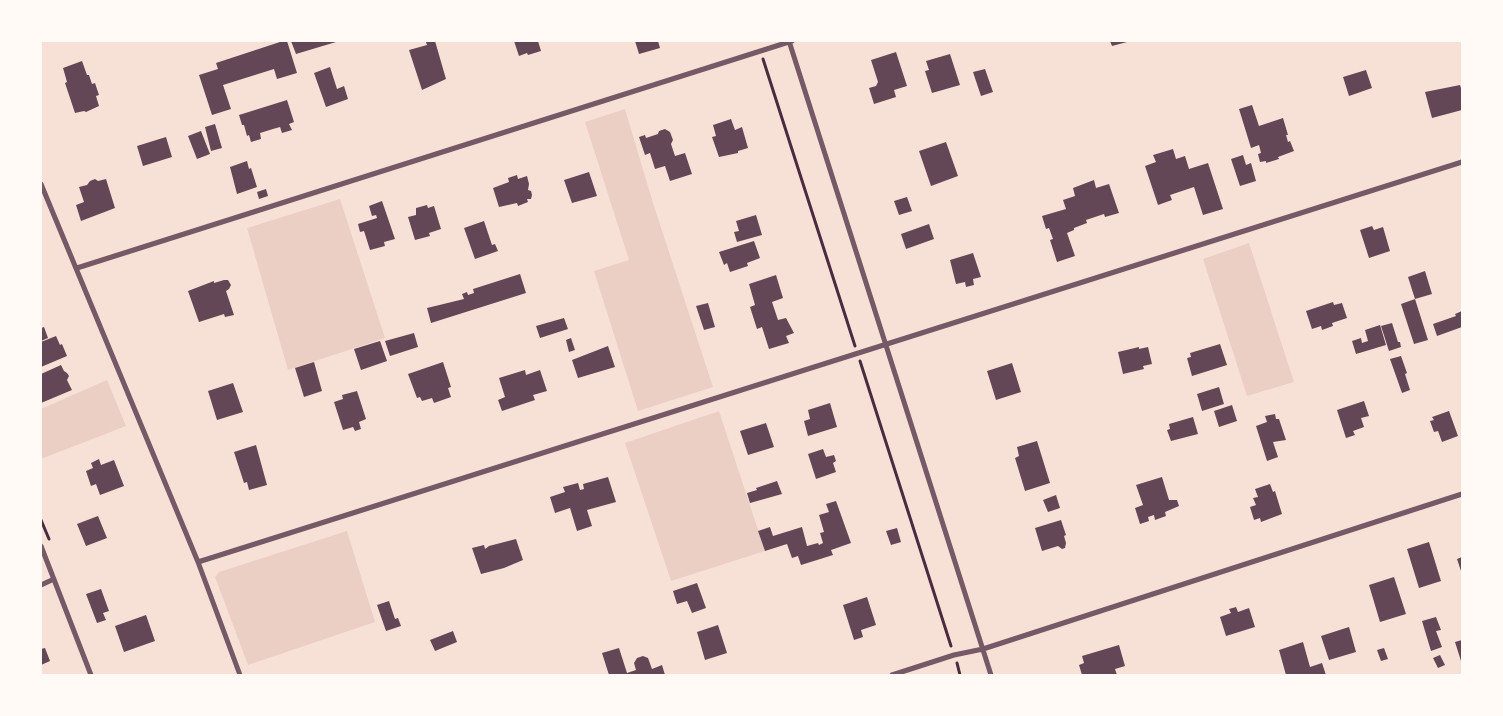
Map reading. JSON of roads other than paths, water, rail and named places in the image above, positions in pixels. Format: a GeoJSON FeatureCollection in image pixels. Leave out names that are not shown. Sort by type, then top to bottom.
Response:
{"type":"FeatureCollection","features":[{"type":"Feature","properties":{"kind":"street"},"geometry":{"type":"LineString","coordinates":[[77,268],[790,42],[992,675]]}},
{"type":"Feature","properties":{"kind":"street"},"geometry":{"type":"LineString","coordinates":[[198,562],[1462,162]]}},
{"type":"Feature","properties":{"kind":"street"},"geometry":{"type":"LineString","coordinates":[[41,184],[198,562],[240,675]]}},
{"type":"Feature","properties":{"kind":"street"},"geometry":{"type":"LineString","coordinates":[[892,675],[954,655],[983,649],[1462,494]]}},
{"type":"Feature","properties":{"kind":"street"},"geometry":{"type":"LineString","coordinates":[[41,546],[91,675]]}},
{"type":"Feature","properties":{"kind":"street"},"geometry":{"type":"LineString","coordinates":[[41,586],[54,579]]}}]}
